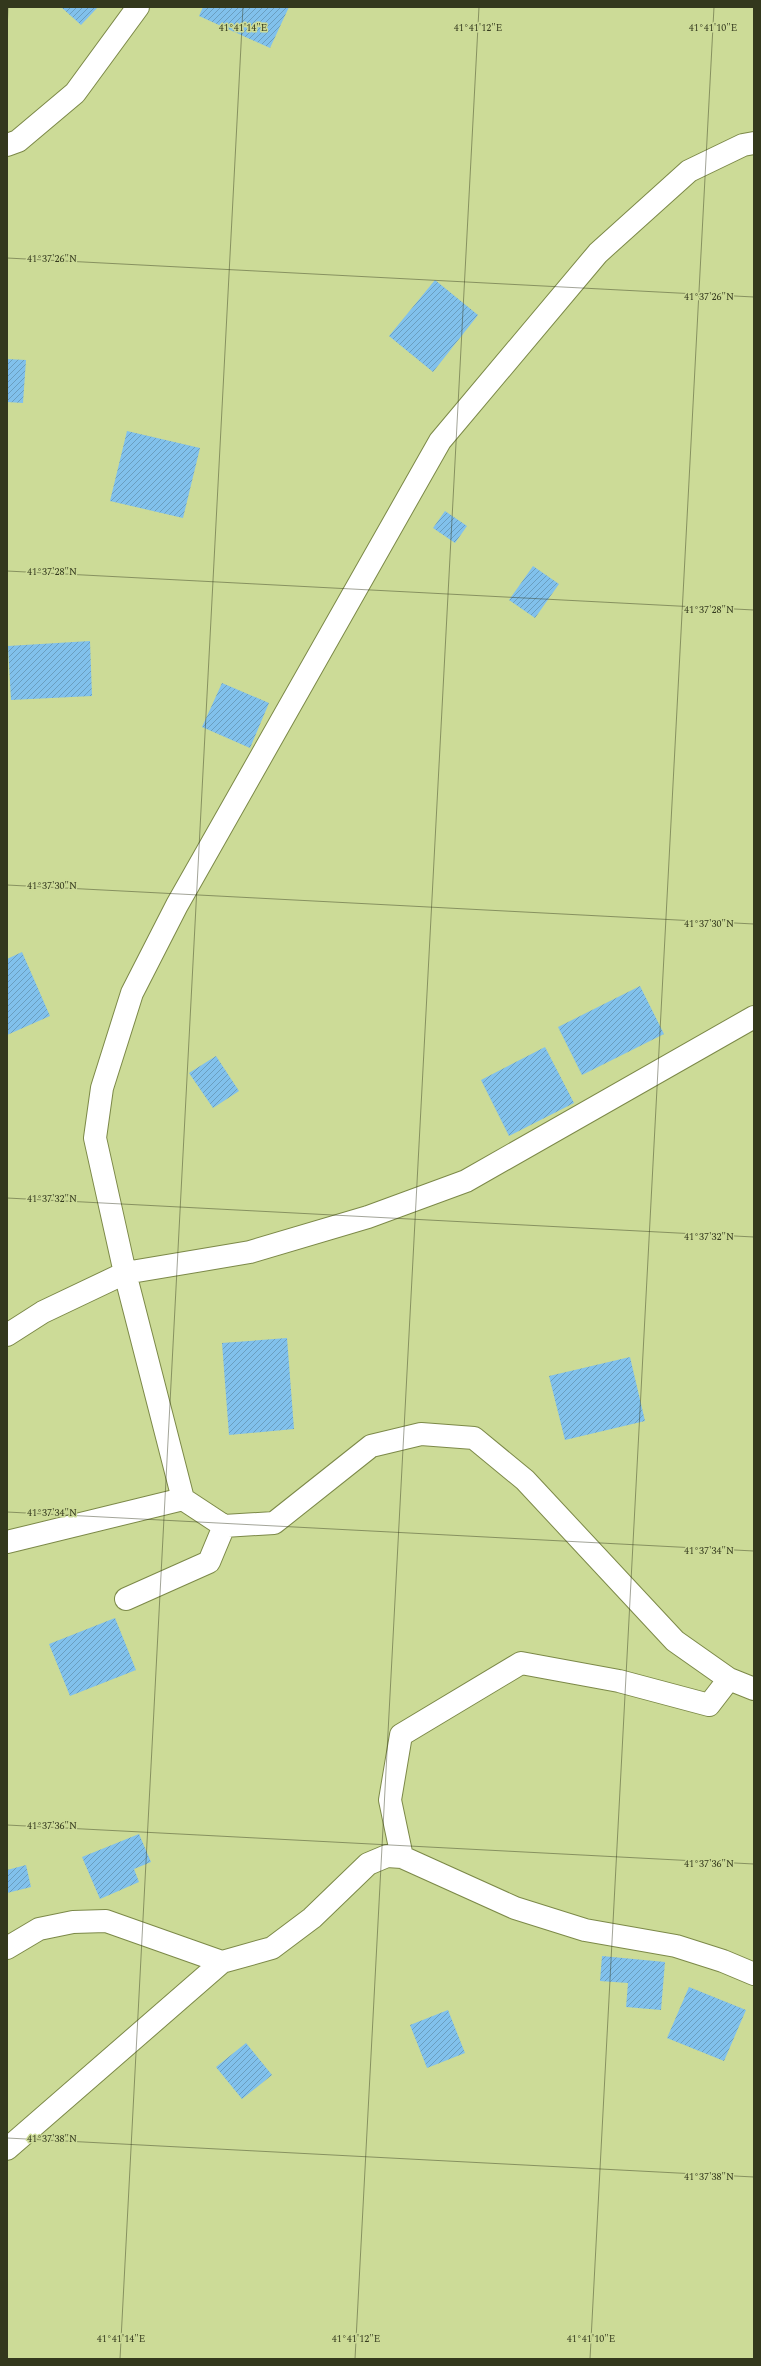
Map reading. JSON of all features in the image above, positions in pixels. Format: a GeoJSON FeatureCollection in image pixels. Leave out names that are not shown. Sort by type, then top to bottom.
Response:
{"type":"FeatureCollection","features":[{"type":"Feature","properties":{"kind":"street"},"geometry":{"type":"LineString","coordinates":[[7,145],[18,141],[75,93],[138,7]]}},
{"type":"Feature","properties":{"kind":"street"},"geometry":{"type":"LineString","coordinates":[[754,143],[743,145],[689,171],[598,253],[440,441],[177,905],[132,993],[102,1088],[94,1138],[125,1273],[183,1499],[224,1526],[274,1523],[371,1446],[422,1434],[474,1438],[525,1480],[675,1641],[729,1679],[754,1689]]}},
{"type":"Feature","properties":{"kind":"street"},"geometry":{"type":"LineString","coordinates":[[7,1335],[43,1312],[125,1273],[250,1252],[368,1217],[466,1181],[754,1017]]}},
{"type":"Feature","properties":{"kind":"street"},"geometry":{"type":"LineString","coordinates":[[7,1542],[183,1499]]}},
{"type":"Feature","properties":{"kind":"street"},"geometry":{"type":"LineString","coordinates":[[126,1599],[209,1562],[224,1526]]}},
{"type":"Feature","properties":{"kind":"street"},"geometry":{"type":"LineString","coordinates":[[402,1856],[390,1800],[401,1735],[521,1663],[619,1681],[709,1705],[729,1679]]}},
{"type":"Feature","properties":{"kind":"street"},"geometry":{"type":"LineString","coordinates":[[7,2149],[222,1962],[272,1948],[312,1918],[368,1864],[387,1856],[402,1856],[515,1908],[585,1930],[676,1946],[723,1961],[754,1974]]}},
{"type":"Feature","properties":{"kind":"street"},"geometry":{"type":"LineString","coordinates":[[7,1948],[39,1930],[73,1922],[106,1921],[222,1962]]}},
{"type":"Feature","properties":{"kind":"building"},"geometry":{"type":"Polygon","coordinates":[[[61,7],[98,7],[81,25],[61,7]]]}},
{"type":"Feature","properties":{"kind":"building"},"geometry":{"type":"Polygon","coordinates":[[[203,7],[289,7],[270,48],[199,16],[203,7]]]}},
{"type":"Feature","properties":{"kind":"building"},"geometry":{"type":"Polygon","coordinates":[[[435,280],[478,315],[433,372],[389,336],[435,280]]]}},
{"type":"Feature","properties":{"kind":"building"},"geometry":{"type":"Polygon","coordinates":[[[7,359],[26,360],[23,403],[7,402],[7,359]]]}},
{"type":"Feature","properties":{"kind":"building"},"geometry":{"type":"Polygon","coordinates":[[[127,431],[200,448],[183,518],[110,501],[127,431]]]}},
{"type":"Feature","properties":{"kind":"building"},"geometry":{"type":"Polygon","coordinates":[[[445,511],[467,526],[455,543],[433,528],[445,511]]]}},
{"type":"Feature","properties":{"kind":"building"},"geometry":{"type":"Polygon","coordinates":[[[533,566],[559,584],[535,618],[509,600],[533,566]]]}},
{"type":"Feature","properties":{"kind":"building"},"geometry":{"type":"Polygon","coordinates":[[[90,641],[92,696],[11,700],[8,646],[90,641]]]}},
{"type":"Feature","properties":{"kind":"building"},"geometry":{"type":"Polygon","coordinates":[[[222,683],[269,703],[250,748],[202,727],[222,683]]]}},
{"type":"Feature","properties":{"kind":"building"},"geometry":{"type":"Polygon","coordinates":[[[22,952],[50,1016],[7,1035],[7,959],[22,952]]]}},
{"type":"Feature","properties":{"kind":"building"},"geometry":{"type":"Polygon","coordinates":[[[640,986],[664,1034],[582,1075],[558,1027],[640,986]]]}},
{"type":"Feature","properties":{"kind":"building"},"geometry":{"type":"Polygon","coordinates":[[[545,1047],[574,1103],[509,1136],[481,1080],[545,1047]]]}},
{"type":"Feature","properties":{"kind":"building"},"geometry":{"type":"Polygon","coordinates":[[[216,1056],[239,1091],[213,1108],[189,1073],[216,1056]]]}},
{"type":"Feature","properties":{"kind":"building"},"geometry":{"type":"Polygon","coordinates":[[[287,1338],[294,1429],[229,1435],[222,1343],[287,1338]]]}},
{"type":"Feature","properties":{"kind":"building"},"geometry":{"type":"Polygon","coordinates":[[[630,1357],[645,1421],[565,1440],[549,1376],[630,1357]]]}},
{"type":"Feature","properties":{"kind":"building"},"geometry":{"type":"Polygon","coordinates":[[[115,1618],[136,1670],[70,1696],[49,1644],[115,1618]]]}},
{"type":"Feature","properties":{"kind":"building"},"geometry":{"type":"Polygon","coordinates":[[[139,1834],[151,1862],[134,1869],[139,1882],[100,1899],[82,1857],[139,1834]]]}},
{"type":"Feature","properties":{"kind":"building"},"geometry":{"type":"Polygon","coordinates":[[[26,1865],[31,1887],[7,1893],[7,1870],[26,1865]]]}},
{"type":"Feature","properties":{"kind":"building"},"geometry":{"type":"Polygon","coordinates":[[[602,1956],[665,1962],[661,2010],[626,2007],[628,1983],[600,1981],[602,1956]]]}},
{"type":"Feature","properties":{"kind":"building"},"geometry":{"type":"Polygon","coordinates":[[[689,1987],[746,2010],[724,2061],[667,2038],[689,1987]]]}},
{"type":"Feature","properties":{"kind":"building"},"geometry":{"type":"Polygon","coordinates":[[[448,2010],[465,2053],[427,2068],[410,2025],[448,2010]]]}},
{"type":"Feature","properties":{"kind":"building"},"geometry":{"type":"Polygon","coordinates":[[[246,2043],[272,2075],[242,2099],[216,2067],[246,2043]]]}}]}
